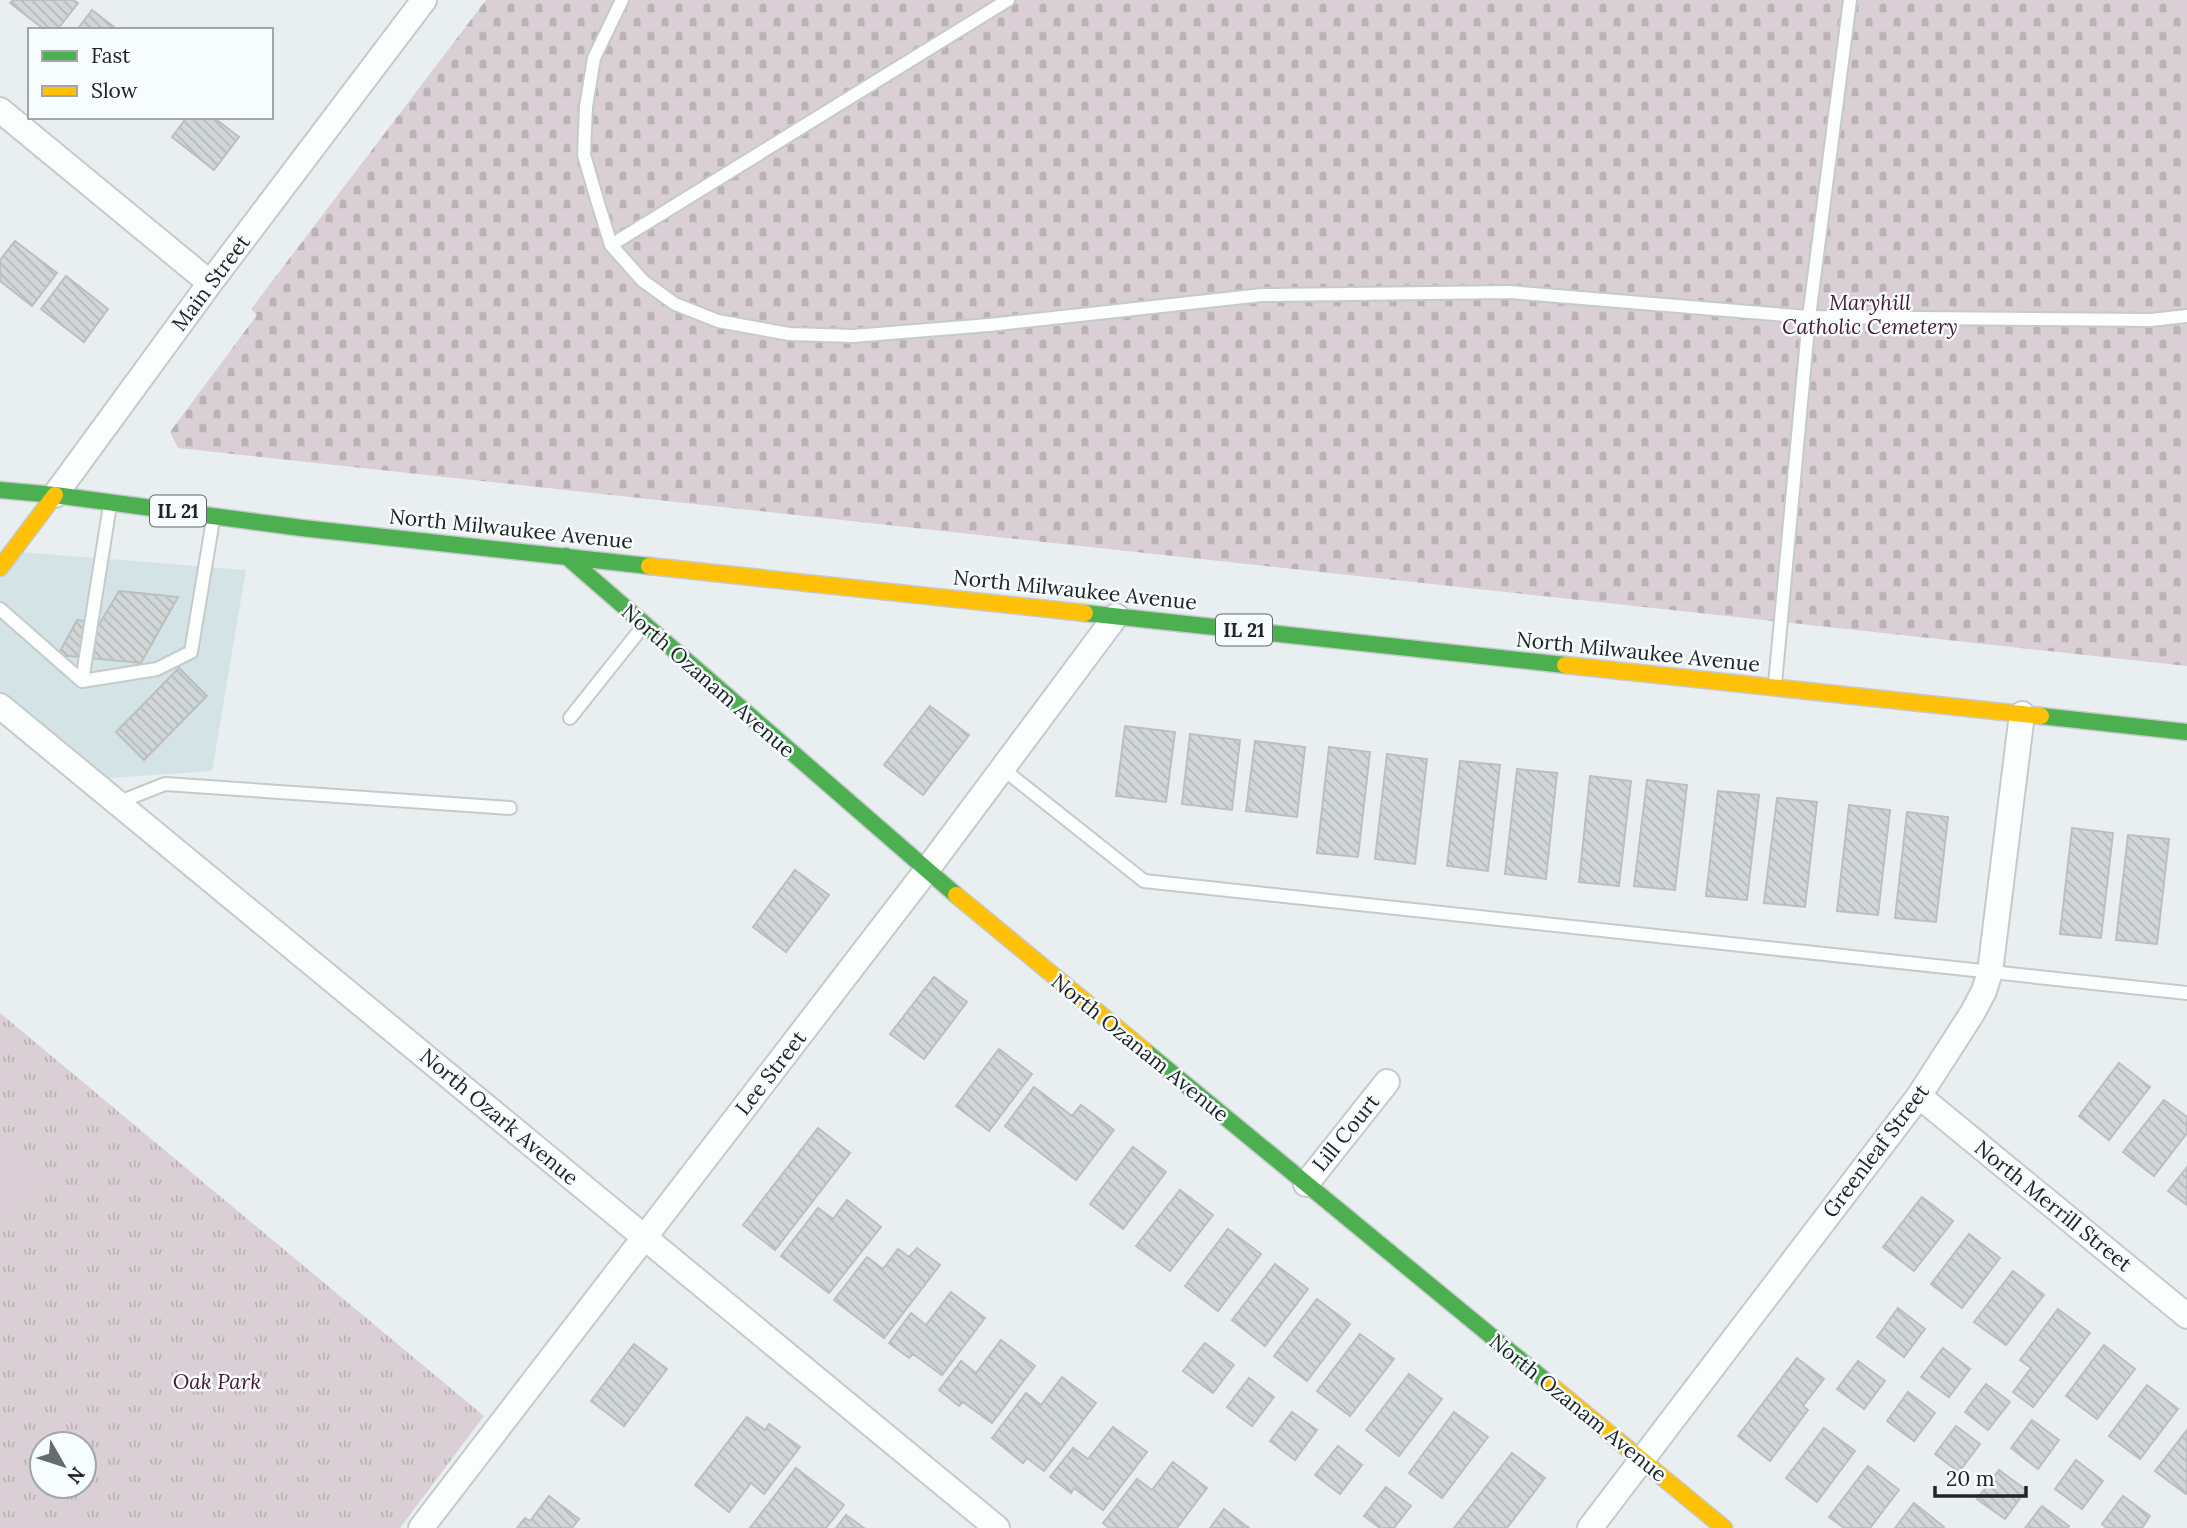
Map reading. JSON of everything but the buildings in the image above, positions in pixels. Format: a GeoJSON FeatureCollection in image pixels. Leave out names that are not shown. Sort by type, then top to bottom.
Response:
{"type":"FeatureCollection","features":[{"type":"Feature","properties":{"kind":"main road","name":"North Milwaukee Avenue"},"geometry":{"type":"LineString","coordinates":[[0,489],[566,556],[2187,732]]}},
{"type":"Feature","properties":{"kind":"main road","name":"Main Street"},"geometry":{"type":"LineString","coordinates":[[0,568],[55,495]]}},
{"type":"Feature","properties":{"kind":"main road","name":"North Ozanam Avenue"},"geometry":{"type":"LineString","coordinates":[[566,556],[926,872],[1724,1528]]}},
{"type":"Feature","properties":{"kind":"street","name":"Main Street"},"geometry":{"type":"LineString","coordinates":[[55,495],[210,283],[424,0]]}},
{"type":"Feature","properties":{"kind":"street"},"geometry":{"type":"LineString","coordinates":[[0,110],[210,283]]}},
{"type":"Feature","properties":{"kind":"street","name":"Lee Street"},"geometry":{"type":"LineString","coordinates":[[421,1528],[926,872],[1116,616]]}},
{"type":"Feature","properties":{"kind":"street","name":"North Ozark Avenue"},"geometry":{"type":"LineString","coordinates":[[0,706],[997,1528]]}},
{"type":"Feature","properties":{"kind":"street","name":"Greenleaf Street"},"geometry":{"type":"LineString","coordinates":[[1590,1528],[1919,1096],[1984,992],[1990,972],[2022,714]]}},
{"type":"Feature","properties":{"kind":"street","name":"Lill Court"},"geometry":{"type":"LineString","coordinates":[[1306,1184],[1387,1083]]}},
{"type":"Feature","properties":{"kind":"street","name":"North Merrill Street"},"geometry":{"type":"LineString","coordinates":[[1919,1096],[2187,1316]]}},
{"type":"Feature","properties":{"kind":"lane"},"geometry":{"type":"LineString","coordinates":[[622,0],[594,58],[586,107],[584,155],[611,245],[643,281],[675,304],[718,321],[789,334],[853,336],[989,325],[1262,295],[1384,292],[1509,292],[1810,317],[2151,320],[2187,316]]}},
{"type":"Feature","properties":{"kind":"lane"},"geometry":{"type":"LineString","coordinates":[[611,245],[1008,0]]}},
{"type":"Feature","properties":{"kind":"lane"},"geometry":{"type":"LineString","coordinates":[[1774,687],[1810,317],[1850,0]]}},
{"type":"Feature","properties":{"kind":"lane"},"geometry":{"type":"LineString","coordinates":[[82,681],[111,502]]}},
{"type":"Feature","properties":{"kind":"lane"},"geometry":{"type":"LineString","coordinates":[[82,681],[157,669],[191,652],[214,516]]}},
{"type":"Feature","properties":{"kind":"lane"},"geometry":{"type":"LineString","coordinates":[[0,609],[82,681]]}},
{"type":"Feature","properties":{"kind":"lane"},"geometry":{"type":"LineString","coordinates":[[570,718],[644,625]]}},
{"type":"Feature","properties":{"kind":"lane"},"geometry":{"type":"LineString","coordinates":[[1003,769],[1144,881],[2187,993]]}},
{"type":"Feature","properties":{"kind":"lane"},"geometry":{"type":"LineString","coordinates":[[117,803],[164,784],[510,808]]}},
{"type":"Feature","properties":{"kind":"shaded area"},"geometry":{"type":"Polygon","coordinates":[[[21,552],[246,570],[212,771],[82,780],[0,715],[0,580],[21,552]]]}},
{"type":"Feature","properties":{"kind":"green space","name":"Maryhill Catholic Cemetery"},"geometry":{"type":"Polygon","coordinates":[[[486,0],[2187,0],[2187,666],[178,448],[170,432],[257,315],[251,309],[486,0]]]}},
{"type":"Feature","properties":{"kind":"green space","name":"Oak Park"},"geometry":{"type":"Polygon","coordinates":[[[0,1013],[484,1416],[400,1528],[0,1528],[0,1013]]]}},
{"type":"Feature","properties":{"kind":"green space"},"geometry":{"type":"Polygon","coordinates":[[[0,1135],[45,1172],[13,1212],[0,1201],[0,1135]]]}},
{"type":"Feature","properties":{"kind":"traffic: fast"},"geometry":{"type":"LineString","coordinates":[[0,490],[302,528],[649,566]]}},
{"type":"Feature","properties":{"kind":"traffic: fast"},"geometry":{"type":"LineString","coordinates":[[566,556],[956,895]]}},
{"type":"Feature","properties":{"kind":"traffic: fast"},"geometry":{"type":"LineString","coordinates":[[1085,613],[1565,665]]}},
{"type":"Feature","properties":{"kind":"traffic: fast"},"geometry":{"type":"LineString","coordinates":[[2041,716],[2187,732]]}},
{"type":"Feature","properties":{"kind":"traffic: fast"},"geometry":{"type":"LineString","coordinates":[[1145,1051],[1547,1382]]}},
{"type":"Feature","properties":{"kind":"traffic: slow"},"geometry":{"type":"LineString","coordinates":[[0,568],[55,495]]}},
{"type":"Feature","properties":{"kind":"traffic: slow"},"geometry":{"type":"LineString","coordinates":[[649,566],[1085,613]]}},
{"type":"Feature","properties":{"kind":"traffic: slow"},"geometry":{"type":"LineString","coordinates":[[1565,665],[2041,716]]}},
{"type":"Feature","properties":{"kind":"traffic: slow"},"geometry":{"type":"LineString","coordinates":[[956,895],[1145,1051]]}},
{"type":"Feature","properties":{"kind":"traffic: slow"},"geometry":{"type":"LineString","coordinates":[[1547,1382],[1724,1528]]}}]}
